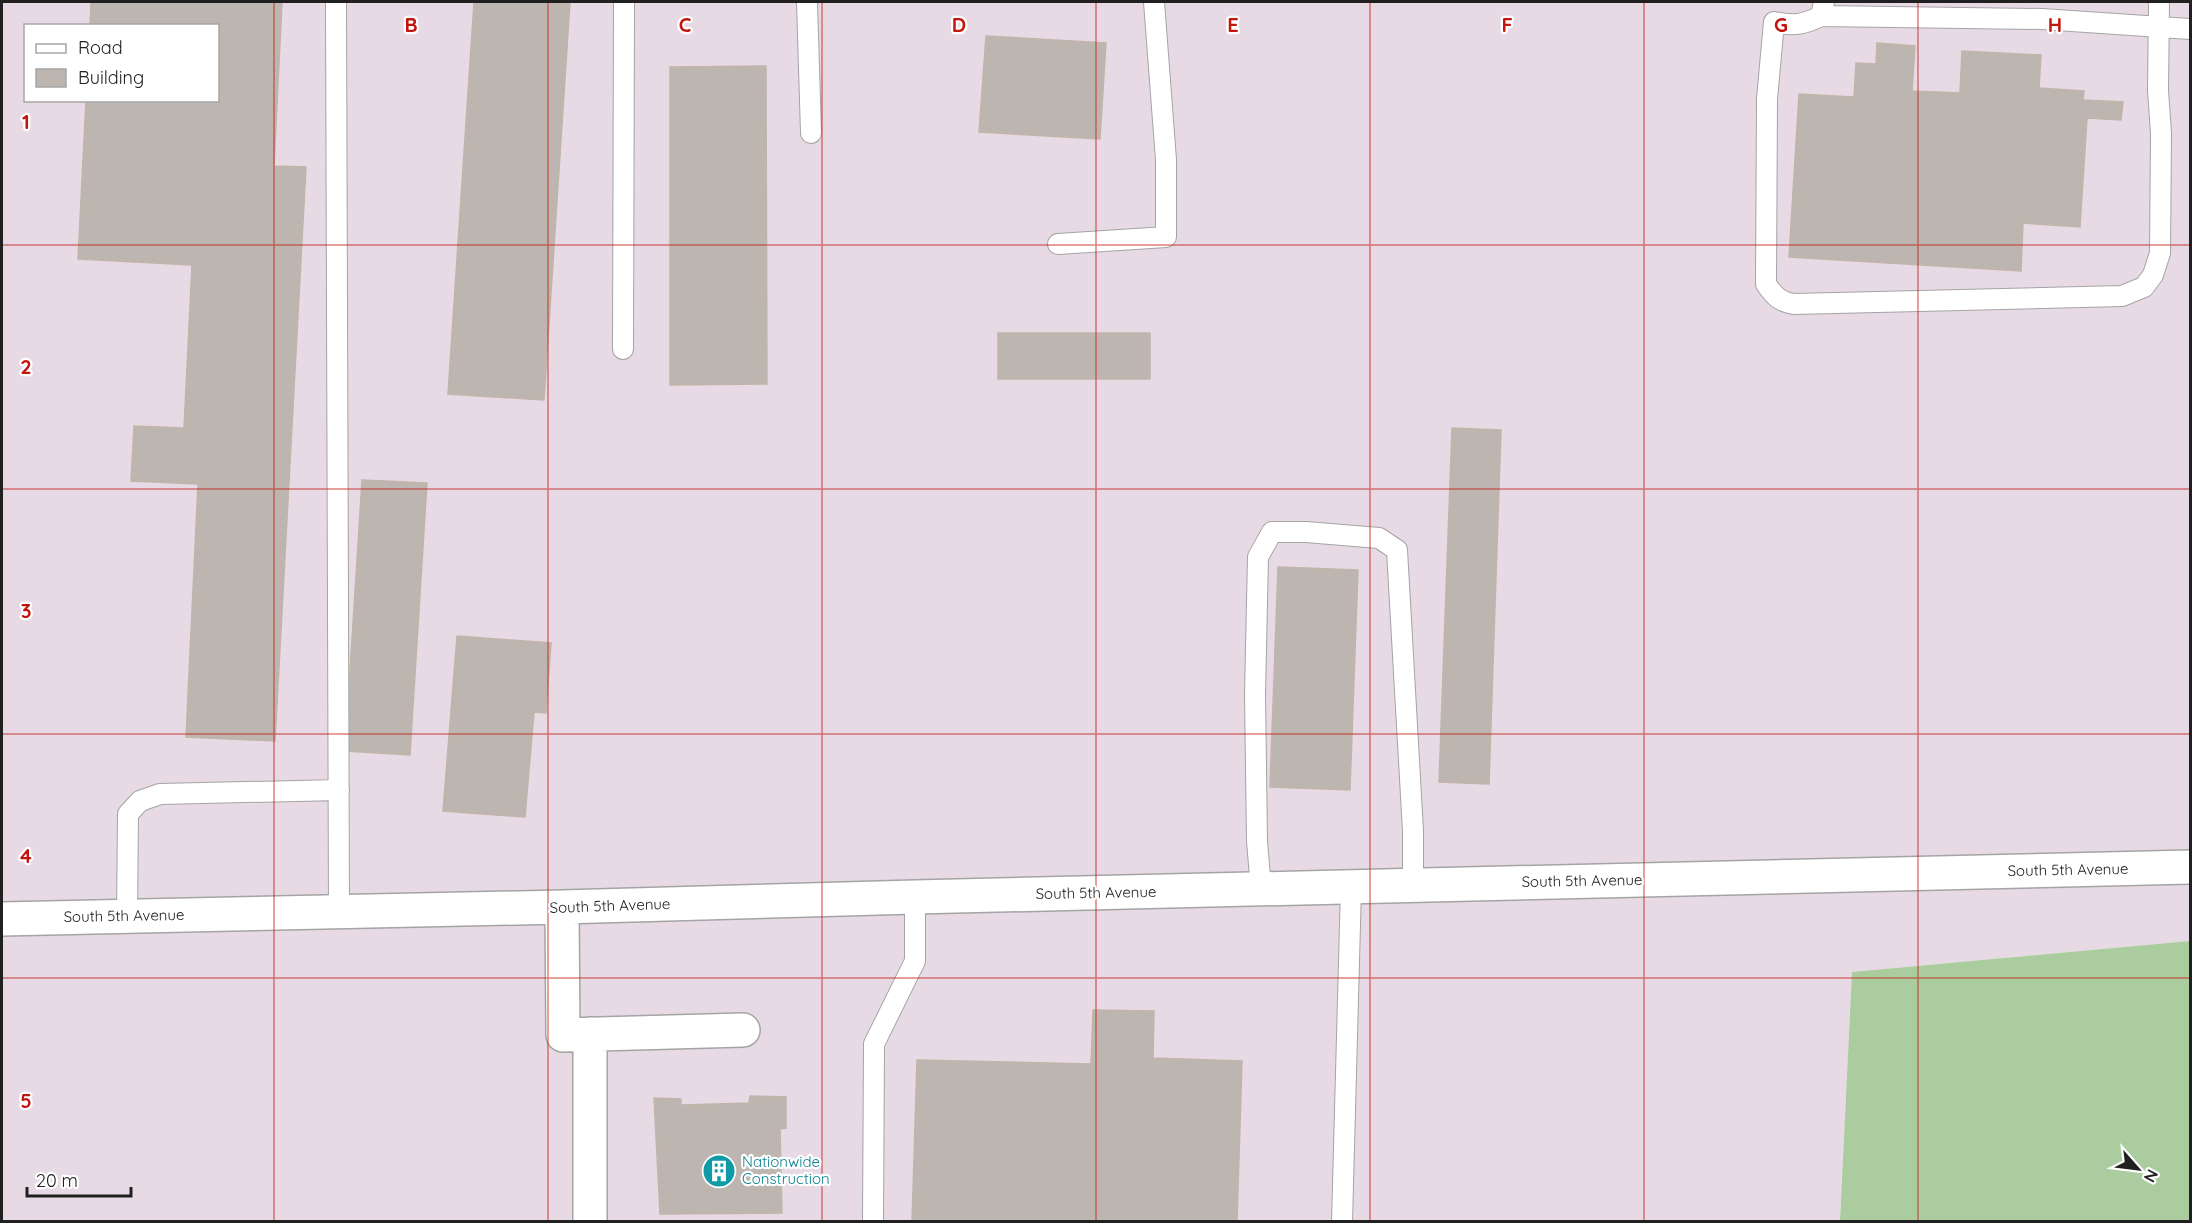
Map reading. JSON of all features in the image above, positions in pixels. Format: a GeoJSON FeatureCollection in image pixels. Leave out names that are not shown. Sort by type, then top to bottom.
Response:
{"type":"FeatureCollection","features":[{"type":"Feature","properties":{"kind":"street","name":"South 5th Avenue"},"geometry":{"type":"LineString","coordinates":[[2,919],[2190,867]]}},
{"type":"Feature","properties":{"kind":"street"},"geometry":{"type":"LineString","coordinates":[[562,907],[564,1035],[743,1030]]}},
{"type":"Feature","properties":{"kind":"street"},"geometry":{"type":"LineString","coordinates":[[590,1034],[590,1221]]}},
{"type":"Feature","properties":{"kind":"lane"},"geometry":{"type":"LineString","coordinates":[[336,2],[339,911]]}},
{"type":"Feature","properties":{"kind":"lane"},"geometry":{"type":"LineString","coordinates":[[623,349],[624,2]]}},
{"type":"Feature","properties":{"kind":"lane"},"geometry":{"type":"LineString","coordinates":[[807,2],[811,133]]}},
{"type":"Feature","properties":{"kind":"lane"},"geometry":{"type":"LineString","coordinates":[[1058,244],[1167,237],[1166,160],[1154,2]]}},
{"type":"Feature","properties":{"kind":"lane"},"geometry":{"type":"LineString","coordinates":[[2159,2],[2158,28],[2161,134],[2160,253],[2153,275],[2144,287],[2122,296],[2027,300],[1794,304],[1783,302],[1772,294],[1766,284],[1767,99],[1774,22],[1789,25],[1807,24],[1823,9],[2042,19],[2158,28],[2190,29]]}},
{"type":"Feature","properties":{"kind":"lane"},"geometry":{"type":"LineString","coordinates":[[1261,889],[1257,841],[1255,694],[1258,557],[1272,532],[1306,532],[1379,538],[1397,550],[1413,831],[1413,885]]}},
{"type":"Feature","properties":{"kind":"lane"},"geometry":{"type":"LineString","coordinates":[[127,915],[128,814],[140,801],[160,794],[339,790]]}},
{"type":"Feature","properties":{"kind":"lane"},"geometry":{"type":"LineString","coordinates":[[1342,1221],[1351,886]]}},
{"type":"Feature","properties":{"kind":"lane"},"geometry":{"type":"LineString","coordinates":[[873,1221],[874,1044],[915,961],[915,897]]}},
{"type":"Feature","properties":{"kind":"shaded area"},"geometry":{"type":"Polygon","coordinates":[[[2,2],[2190,2],[2190,941],[1852,972],[1840,1221],[2,1222],[2,2]]]}},
{"type":"Feature","properties":{"kind":"green space"},"geometry":{"type":"Polygon","coordinates":[[[2190,941],[2190,1221],[1840,1221],[1852,972],[2190,941]]]}},
{"type":"Feature","properties":{"kind":"building"},"geometry":{"type":"Polygon","coordinates":[[[91,2],[282,2],[274,166],[306,167],[275,741],[186,737],[198,484],[131,481],[134,426],[184,428],[192,265],[78,259],[86,102],[219,102],[219,24],[90,24],[91,2]]]}},
{"type":"Feature","properties":{"kind":"building"},"geometry":{"type":"Polygon","coordinates":[[[474,2],[570,2],[544,400],[448,394],[474,2]]]}},
{"type":"Feature","properties":{"kind":"building"},"geometry":{"type":"Polygon","coordinates":[[[986,36],[1106,43],[1100,139],[979,132],[986,36]]]}},
{"type":"Feature","properties":{"kind":"building"},"geometry":{"type":"Polygon","coordinates":[[[1877,43],[1915,46],[1912,91],[1960,93],[1962,51],[2041,55],[2039,88],[2084,91],[2083,100],[2123,102],[2121,120],[2087,118],[2080,227],[2023,223],[2021,271],[1789,257],[1799,94],[1854,97],[1856,63],[1876,64],[1877,43]]]}},
{"type":"Feature","properties":{"kind":"building"},"geometry":{"type":"Polygon","coordinates":[[[766,66],[767,384],[670,385],[670,67],[766,66]]]}},
{"type":"Feature","properties":{"kind":"building"},"geometry":{"type":"Polygon","coordinates":[[[998,333],[1150,333],[1150,379],[998,379],[998,333]]]}},
{"type":"Feature","properties":{"kind":"building"},"geometry":{"type":"Polygon","coordinates":[[[1452,428],[1501,430],[1489,784],[1439,782],[1452,428]]]}},
{"type":"Feature","properties":{"kind":"building"},"geometry":{"type":"Polygon","coordinates":[[[362,480],[427,483],[410,755],[345,751],[362,480]]]}},
{"type":"Feature","properties":{"kind":"building"},"geometry":{"type":"Polygon","coordinates":[[[1278,567],[1358,570],[1350,790],[1270,787],[1278,567]]]}},
{"type":"Feature","properties":{"kind":"building"},"geometry":{"type":"Polygon","coordinates":[[[457,636],[551,643],[546,713],[534,712],[525,817],[443,811],[457,636]]]}},
{"type":"Feature","properties":{"kind":"building"},"geometry":{"type":"Polygon","coordinates":[[[1093,1010],[1154,1011],[1153,1058],[1242,1061],[1237,1222],[912,1222],[917,1060],[1091,1064],[1093,1010]]]}},
{"type":"Feature","properties":{"kind":"building","name":"Nationwide Construction"},"geometry":{"type":"Polygon","coordinates":[[[750,1096],[786,1097],[786,1128],[780,1129],[782,1213],[660,1214],[654,1098],[681,1099],[681,1105],[749,1103],[750,1096]]]}},
{"type":"Feature","properties":{"kind":"place","name":"Nationwide Construction"},"geometry":{"type":"Point","coordinates":[719,1171]}}]}
